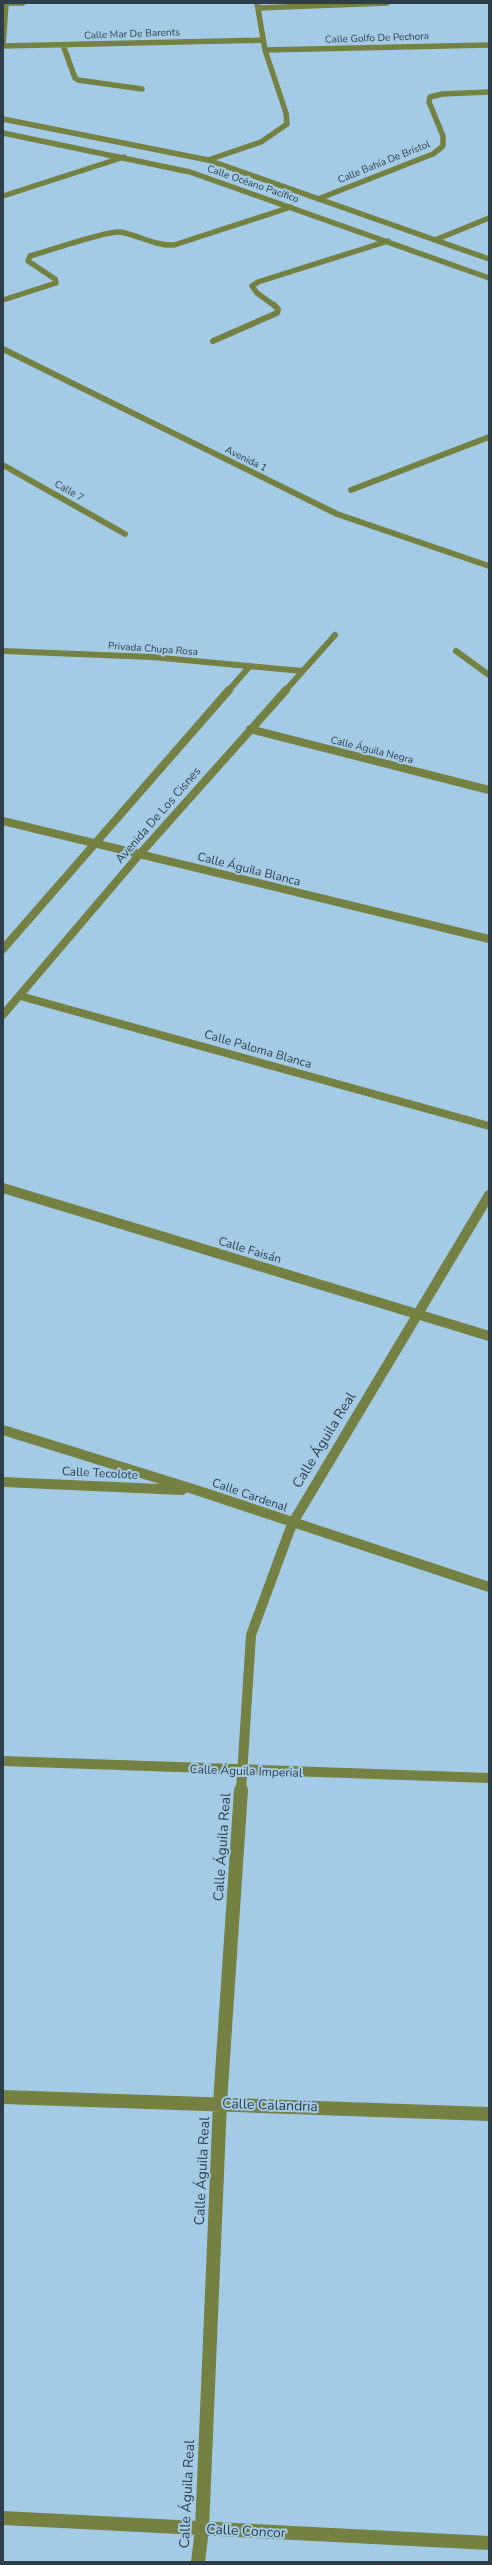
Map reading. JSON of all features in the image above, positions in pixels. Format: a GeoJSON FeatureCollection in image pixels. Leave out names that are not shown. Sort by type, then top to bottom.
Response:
{"type":"FeatureCollection","features":[{"type":"Feature","properties":{"kind":"street"},"geometry":{"type":"LineString","coordinates":[[3,46],[6,3],[24,3]]}},
{"type":"Feature","properties":{"kind":"street"},"geometry":{"type":"LineString","coordinates":[[208,160],[266,139],[278,133],[287,124],[286,113],[262,40],[258,5],[387,3]]}},
{"type":"Feature","properties":{"kind":"street","name":"Calle Mar De Barents"},"geometry":{"type":"LineString","coordinates":[[3,46],[63,46],[262,40]]}},
{"type":"Feature","properties":{"kind":"street","name":"Calle Golfo De Pechora"},"geometry":{"type":"LineString","coordinates":[[265,50],[489,45]]}},
{"type":"Feature","properties":{"kind":"street"},"geometry":{"type":"LineString","coordinates":[[63,46],[75,78],[78,80],[142,89]]}},
{"type":"Feature","properties":{"kind":"street","name":"Calle Bahía De Brístol"},"geometry":{"type":"LineString","coordinates":[[318,198],[433,154],[443,146],[443,136],[429,102],[430,97],[442,94],[489,92]]}},
{"type":"Feature","properties":{"kind":"street","name":"Calle Océano Pacífico"},"geometry":{"type":"LineString","coordinates":[[3,119],[208,160],[489,259]]}},
{"type":"Feature","properties":{"kind":"street","name":"Calle Océano Pacífico"},"geometry":{"type":"LineString","coordinates":[[3,133],[124,157],[190,172],[489,278]]}},
{"type":"Feature","properties":{"kind":"street"},"geometry":{"type":"LineString","coordinates":[[3,139],[15,135]]}},
{"type":"Feature","properties":{"kind":"street"},"geometry":{"type":"LineString","coordinates":[[3,196],[124,157]]}},
{"type":"Feature","properties":{"kind":"street"},"geometry":{"type":"LineString","coordinates":[[3,300],[56,283],[55,279],[28,261],[30,256],[113,232],[122,231],[154,245],[174,245],[291,207]]}},
{"type":"Feature","properties":{"kind":"street"},"geometry":{"type":"LineString","coordinates":[[435,240],[489,218]]}},
{"type":"Feature","properties":{"kind":"street"},"geometry":{"type":"LineString","coordinates":[[213,341],[277,313],[278,309],[276,305],[254,290],[252,286],[258,282],[388,241]]}},
{"type":"Feature","properties":{"kind":"street","name":"Avenida 1"},"geometry":{"type":"LineString","coordinates":[[3,349],[337,514],[489,566]]}},
{"type":"Feature","properties":{"kind":"street"},"geometry":{"type":"LineString","coordinates":[[351,490],[489,437]]}},
{"type":"Feature","properties":{"kind":"street","name":"Calle 7"},"geometry":{"type":"LineString","coordinates":[[3,465],[125,534]]}},
{"type":"Feature","properties":{"kind":"street","name":"Avenida De Los Cisnes"},"geometry":{"type":"LineString","coordinates":[[3,1015],[139,855],[335,635]]}},
{"type":"Feature","properties":{"kind":"street"},"geometry":{"type":"LineString","coordinates":[[456,651],[489,675]]}},
{"type":"Feature","properties":{"kind":"street","name":"Privada Chupa Rosa"},"geometry":{"type":"LineString","coordinates":[[3,652],[152,658],[302,671]]}},
{"type":"Feature","properties":{"kind":"street"},"geometry":{"type":"LineString","coordinates":[[3,948],[250,666]]}},
{"type":"Feature","properties":{"kind":"street","name":"Calle Águila Negra"},"geometry":{"type":"LineString","coordinates":[[250,729],[489,790]]}},
{"type":"Feature","properties":{"kind":"street","name":"Calle Águila Blanca"},"geometry":{"type":"LineString","coordinates":[[3,821],[489,939]]}},
{"type":"Feature","properties":{"kind":"street","name":"Calle Paloma Blanca"},"geometry":{"type":"LineString","coordinates":[[20,996],[489,1126]]}},
{"type":"Feature","properties":{"kind":"street","name":"Calle Faisán"},"geometry":{"type":"LineString","coordinates":[[3,1188],[489,1336]]}},
{"type":"Feature","properties":{"kind":"street","name":"Calle Águila Real"},"geometry":{"type":"LineString","coordinates":[[198,2562],[202,2529],[220,2102],[251,1635],[292,1524],[489,1195]]}},
{"type":"Feature","properties":{"kind":"street","name":"Calle Cardenal"},"geometry":{"type":"LineString","coordinates":[[3,1430],[196,1490],[292,1524],[489,1587]]}},
{"type":"Feature","properties":{"kind":"street","name":"Calle Tecolote"},"geometry":{"type":"LineString","coordinates":[[3,1482],[196,1490]]}},
{"type":"Feature","properties":{"kind":"street","name":"Calle Águila Imperial"},"geometry":{"type":"LineString","coordinates":[[3,1761],[242,1772],[489,1778]]}},
{"type":"Feature","properties":{"kind":"street","name":"Calle Calandria"},"geometry":{"type":"LineString","coordinates":[[3,2097],[220,2102],[489,2114]]}},
{"type":"Feature","properties":{"kind":"street","name":"Calle Concor"},"geometry":{"type":"LineString","coordinates":[[3,2518],[489,2543]]}}]}
